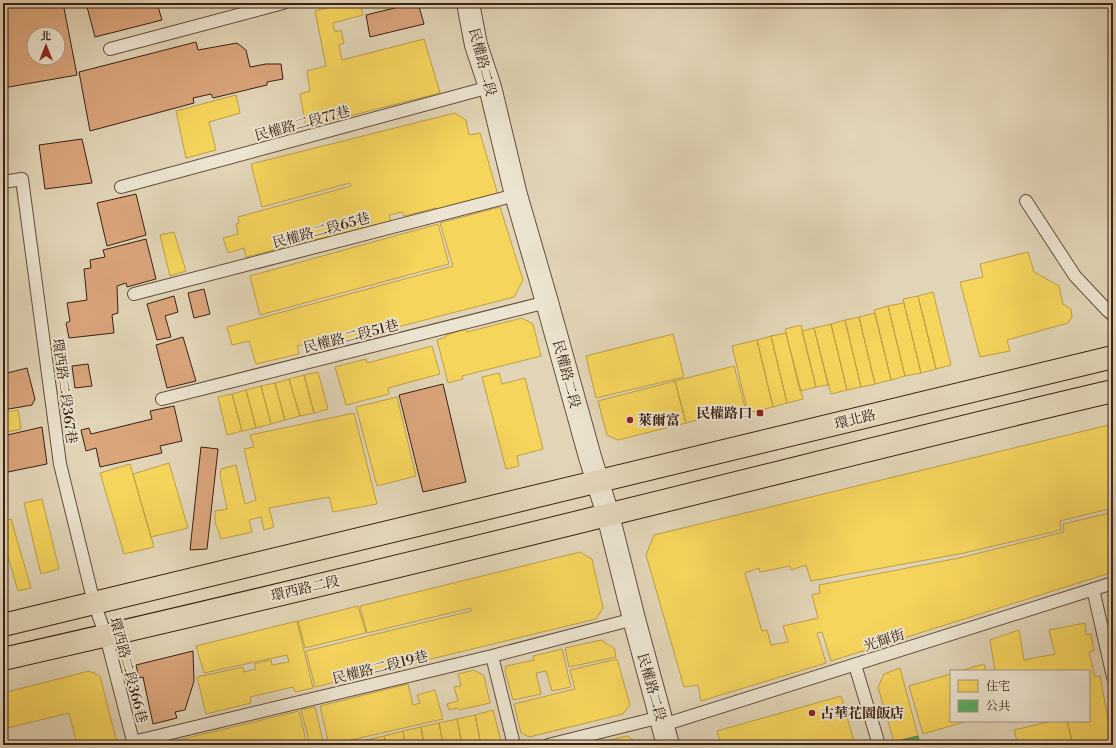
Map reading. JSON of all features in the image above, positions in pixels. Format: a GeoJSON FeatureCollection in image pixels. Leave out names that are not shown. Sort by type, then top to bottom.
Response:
{"type":"FeatureCollection","features":[{"type":"Feature","properties":{"kind":"main road","name":"環北路"},"geometry":{"type":"LineString","coordinates":[[597,481],[1113,357]]}},
{"type":"Feature","properties":{"kind":"main road"},"geometry":{"type":"LineString","coordinates":[[608,515],[1113,391]]}},
{"type":"Feature","properties":{"kind":"main road"},"geometry":{"type":"LineString","coordinates":[[3,625],[597,481]]}},
{"type":"Feature","properties":{"kind":"main road","name":"環西路二段"},"geometry":{"type":"LineString","coordinates":[[3,659],[106,636],[608,515]]}},
{"type":"Feature","properties":{"kind":"street","name":"民權路二段"},"geometry":{"type":"LineString","coordinates":[[468,3],[476,45],[490,87],[516,195],[608,515],[664,729]]}},
{"type":"Feature","properties":{"kind":"lane"},"geometry":{"type":"LineString","coordinates":[[110,49],[283,3]]}},
{"type":"Feature","properties":{"kind":"lane","name":"民權路二段77巷"},"geometry":{"type":"LineString","coordinates":[[121,187],[490,87]]}},
{"type":"Feature","properties":{"kind":"lane","name":"環西路二段367巷"},"geometry":{"type":"LineString","coordinates":[[3,182],[22,180],[60,464],[94,603]]}},
{"type":"Feature","properties":{"kind":"lane","name":"民權路二段65巷"},"geometry":{"type":"LineString","coordinates":[[134,294],[516,195]]}},
{"type":"Feature","properties":{"kind":"lane"},"geometry":{"type":"LineString","coordinates":[[1026,201],[1075,276],[1113,315]]}},
{"type":"Feature","properties":{"kind":"lane","name":"民權路二段51巷"},"geometry":{"type":"LineString","coordinates":[[162,399],[547,302]]}},
{"type":"Feature","properties":{"kind":"lane","name":"光輝街"},"geometry":{"type":"LineString","coordinates":[[548,745],[664,729],[855,665],[1113,583]]}},
{"type":"Feature","properties":{"kind":"lane"},"geometry":{"type":"LineString","coordinates":[[1093,589],[1113,678]]}},
{"type":"Feature","properties":{"kind":"lane","name":"環西路二段366巷"},"geometry":{"type":"LineString","coordinates":[[94,603],[106,636],[134,744]]}},
{"type":"Feature","properties":{"kind":"lane","name":"民權路二段19巷"},"geometry":{"type":"LineString","coordinates":[[134,744],[492,656],[634,619]]}},
{"type":"Feature","properties":{"kind":"lane"},"geometry":{"type":"LineString","coordinates":[[492,656],[514,745]]}},
{"type":"Feature","properties":{"kind":"lane"},"geometry":{"type":"LineString","coordinates":[[855,665],[879,745]]}},
{"type":"Feature","properties":{"kind":"building: 住宅"},"geometry":{"type":"Polygon","coordinates":[[[345,3],[360,3],[363,15],[333,23],[335,32],[341,30],[344,43],[339,45],[342,60],[424,39],[440,93],[306,127],[300,94],[310,91],[307,71],[326,66],[315,11],[345,3]]]}},
{"type":"Feature","properties":{"kind":"building: 住宅"},"geometry":{"type":"Polygon","coordinates":[[[236,95],[240,113],[209,122],[216,150],[186,158],[176,111],[236,95]]]}},
{"type":"Feature","properties":{"kind":"building: 住宅"},"geometry":{"type":"Polygon","coordinates":[[[455,113],[466,120],[469,135],[480,133],[498,195],[436,211],[436,208],[404,216],[402,212],[389,215],[391,221],[246,257],[244,248],[228,253],[223,238],[238,234],[236,224],[239,223],[238,217],[351,186],[350,183],[262,207],[251,164],[455,113]]]}},
{"type":"Feature","properties":{"kind":"building: 住宅"},"geometry":{"type":"Polygon","coordinates":[[[500,207],[523,280],[514,297],[316,348],[314,343],[297,346],[299,354],[256,364],[249,341],[232,345],[227,327],[453,266],[440,223],[500,207]]]}},
{"type":"Feature","properties":{"kind":"building: 住宅"},"geometry":{"type":"Polygon","coordinates":[[[438,224],[449,264],[260,315],[250,276],[438,224]]]}},
{"type":"Feature","properties":{"kind":"building: 住宅"},"geometry":{"type":"Polygon","coordinates":[[[174,232],[186,271],[170,276],[160,235],[174,232]]]}},
{"type":"Feature","properties":{"kind":"building: 住宅"},"geometry":{"type":"Polygon","coordinates":[[[1028,252],[1034,272],[1059,286],[1063,304],[1071,309],[1072,317],[1068,323],[1007,340],[1010,351],[980,357],[960,282],[983,277],[980,264],[1028,252]]]}},
{"type":"Feature","properties":{"kind":"building: 住宅"},"geometry":{"type":"Polygon","coordinates":[[[933,292],[951,365],[936,369],[918,296],[933,292]]]}},
{"type":"Feature","properties":{"kind":"building: 住宅"},"geometry":{"type":"Polygon","coordinates":[[[918,296],[936,369],[921,373],[903,299],[918,296]]]}},
{"type":"Feature","properties":{"kind":"building: 住宅"},"geometry":{"type":"Polygon","coordinates":[[[904,303],[921,373],[905,376],[888,306],[904,303]]]}},
{"type":"Feature","properties":{"kind":"building: 住宅"},"geometry":{"type":"Polygon","coordinates":[[[888,306],[905,376],[891,380],[874,310],[888,306]]]}},
{"type":"Feature","properties":{"kind":"building: 住宅"},"geometry":{"type":"Polygon","coordinates":[[[875,313],[891,380],[875,384],[859,317],[875,313]]]}},
{"type":"Feature","properties":{"kind":"building: 住宅"},"geometry":{"type":"Polygon","coordinates":[[[859,317],[875,384],[861,387],[845,320],[859,317]]]}},
{"type":"Feature","properties":{"kind":"building: 住宅"},"geometry":{"type":"Polygon","coordinates":[[[522,318],[533,324],[541,356],[462,376],[463,379],[448,383],[437,340],[446,337],[446,335],[466,329],[467,332],[522,318]]]}},
{"type":"Feature","properties":{"kind":"building: 住宅"},"geometry":{"type":"Polygon","coordinates":[[[845,320],[861,387],[847,390],[831,324],[845,320]]]}},
{"type":"Feature","properties":{"kind":"building: 住宅"},"geometry":{"type":"Polygon","coordinates":[[[831,324],[847,390],[831,394],[814,328],[831,324]]]}},
{"type":"Feature","properties":{"kind":"building: 住宅"},"geometry":{"type":"Polygon","coordinates":[[[801,325],[816,387],[800,391],[785,329],[801,325]]]}},
{"type":"Feature","properties":{"kind":"building: 住宅"},"geometry":{"type":"Polygon","coordinates":[[[814,328],[828,385],[816,387],[802,331],[814,328]]]}},
{"type":"Feature","properties":{"kind":"building: 住宅"},"geometry":{"type":"Polygon","coordinates":[[[786,333],[803,399],[787,403],[771,336],[786,333]]]}},
{"type":"Feature","properties":{"kind":"building: 住宅"},"geometry":{"type":"Polygon","coordinates":[[[673,334],[684,377],[596,398],[586,356],[673,334]]]}},
{"type":"Feature","properties":{"kind":"building: 住宅"},"geometry":{"type":"Polygon","coordinates":[[[771,336],[787,403],[773,407],[757,340],[771,336]]]}},
{"type":"Feature","properties":{"kind":"building: 住宅"},"geometry":{"type":"Polygon","coordinates":[[[757,340],[773,407],[748,413],[732,346],[757,340]]]}},
{"type":"Feature","properties":{"kind":"building: 住宅"},"geometry":{"type":"Polygon","coordinates":[[[432,346],[440,374],[388,388],[389,394],[346,405],[335,367],[366,359],[367,363],[432,346]]]}},
{"type":"Feature","properties":{"kind":"building: 住宅"},"geometry":{"type":"Polygon","coordinates":[[[734,366],[745,407],[686,423],[675,381],[734,366]]]}},
{"type":"Feature","properties":{"kind":"building: 住宅"},"geometry":{"type":"Polygon","coordinates":[[[318,372],[328,409],[314,413],[304,375],[318,372]]]}},
{"type":"Feature","properties":{"kind":"building: 住宅"},"geometry":{"type":"Polygon","coordinates":[[[499,373],[502,384],[525,378],[543,449],[517,456],[519,466],[506,469],[482,377],[499,373]]]}},
{"type":"Feature","properties":{"kind":"building: 住宅"},"geometry":{"type":"Polygon","coordinates":[[[304,375],[314,413],[300,416],[289,379],[304,375]]]}},
{"type":"Feature","properties":{"kind":"building: 住宅"},"geometry":{"type":"Polygon","coordinates":[[[289,379],[300,416],[285,420],[275,383],[289,379]]]}},
{"type":"Feature","properties":{"kind":"building: 住宅"},"geometry":{"type":"Polygon","coordinates":[[[675,381],[686,423],[618,440],[607,435],[598,401],[675,381]]]}},
{"type":"Feature","properties":{"kind":"building: 住宅"},"geometry":{"type":"Polygon","coordinates":[[[275,383],[285,420],[271,424],[261,386],[275,383]]]}},
{"type":"Feature","properties":{"kind":"building: 住宅"},"geometry":{"type":"Polygon","coordinates":[[[261,386],[271,424],[256,428],[246,390],[261,386]]]}},
{"type":"Feature","properties":{"kind":"building: 住宅"},"geometry":{"type":"Polygon","coordinates":[[[246,390],[256,428],[242,431],[232,394],[246,390]]]}},
{"type":"Feature","properties":{"kind":"building: 住宅"},"geometry":{"type":"Polygon","coordinates":[[[232,394],[242,431],[227,435],[218,397],[232,394]]]}},
{"type":"Feature","properties":{"kind":"building: 住宅"},"geometry":{"type":"Polygon","coordinates":[[[397,397],[416,476],[377,486],[356,407],[397,397]]]}},
{"type":"Feature","properties":{"kind":"building: 住宅"},"geometry":{"type":"Polygon","coordinates":[[[18,410],[21,429],[3,433],[3,413],[18,410]]]}},
{"type":"Feature","properties":{"kind":"building: 住宅"},"geometry":{"type":"Polygon","coordinates":[[[354,413],[377,504],[333,512],[329,497],[269,508],[274,527],[264,530],[261,517],[249,520],[252,532],[221,539],[215,522],[215,511],[227,509],[220,475],[221,469],[236,465],[245,504],[256,500],[244,449],[254,447],[250,435],[354,413]]]}},
{"type":"Feature","properties":{"kind":"building: 住宅"},"geometry":{"type":"Polygon","coordinates":[[[1113,424],[1113,508],[1060,521],[1061,530],[964,553],[811,581],[806,565],[791,570],[790,566],[760,572],[759,568],[745,573],[762,631],[767,630],[771,645],[788,642],[783,626],[818,618],[812,595],[820,593],[819,585],[959,558],[1064,532],[1063,524],[1113,512],[1113,572],[831,661],[822,632],[817,633],[826,663],[701,701],[698,685],[684,687],[646,555],[654,535],[1113,424]]]}},
{"type":"Feature","properties":{"kind":"building: 住宅"},"geometry":{"type":"Polygon","coordinates":[[[169,463],[188,528],[151,537],[133,474],[169,463]]]}},
{"type":"Feature","properties":{"kind":"building: 住宅"},"geometry":{"type":"Polygon","coordinates":[[[130,464],[154,547],[124,554],[100,473],[130,464]]]}},
{"type":"Feature","properties":{"kind":"building: 住宅"},"geometry":{"type":"Polygon","coordinates":[[[42,499],[59,569],[41,574],[24,503],[42,499]]]}},
{"type":"Feature","properties":{"kind":"building: 住宅"},"geometry":{"type":"Polygon","coordinates":[[[11,519],[31,588],[18,591],[3,540],[3,521],[11,519]]]}},
{"type":"Feature","properties":{"kind":"building: 住宅"},"geometry":{"type":"Polygon","coordinates":[[[580,552],[592,559],[603,608],[596,619],[315,687],[306,651],[471,611],[471,608],[367,633],[360,606],[580,552]]]}},
{"type":"Feature","properties":{"kind":"building: 住宅"},"geometry":{"type":"Polygon","coordinates":[[[358,606],[366,633],[305,648],[298,621],[358,606]]]}},
{"type":"Feature","properties":{"kind":"building: 住宅"},"geometry":{"type":"Polygon","coordinates":[[[297,621],[313,688],[295,692],[293,687],[250,697],[251,703],[206,714],[197,677],[243,667],[244,672],[256,669],[254,664],[271,660],[272,665],[289,662],[287,655],[204,673],[196,646],[297,621]]]}},
{"type":"Feature","properties":{"kind":"building: 住宅"},"geometry":{"type":"Polygon","coordinates":[[[1085,623],[1086,635],[1091,634],[1094,651],[1089,652],[1095,677],[1100,676],[1113,745],[1073,745],[1067,722],[1090,722],[1090,670],[995,670],[990,640],[1019,630],[1024,660],[1055,654],[1049,630],[1085,623]]]}},
{"type":"Feature","properties":{"kind":"building: 住宅"},"geometry":{"type":"Polygon","coordinates":[[[601,640],[614,648],[616,657],[569,667],[565,648],[601,640]]]}},
{"type":"Feature","properties":{"kind":"building: 住宅"},"geometry":{"type":"Polygon","coordinates":[[[562,649],[571,687],[552,691],[546,671],[536,673],[541,694],[513,700],[505,671],[506,666],[534,660],[533,656],[562,649]]]}},
{"type":"Feature","properties":{"kind":"building: 住宅"},"geometry":{"type":"Polygon","coordinates":[[[617,659],[630,705],[623,714],[529,737],[521,733],[514,704],[575,689],[570,670],[617,659]]]}},
{"type":"Feature","properties":{"kind":"building: 住宅"},"geometry":{"type":"Polygon","coordinates":[[[984,664],[986,670],[963,670],[984,664]]]}},
{"type":"Feature","properties":{"kind":"building: 住宅"},"geometry":{"type":"Polygon","coordinates":[[[900,668],[918,736],[894,742],[878,687],[884,674],[900,668]]]}},
{"type":"Feature","properties":{"kind":"building: 住宅"},"geometry":{"type":"Polygon","coordinates":[[[474,670],[484,676],[490,703],[459,710],[457,708],[449,710],[447,704],[458,701],[454,687],[461,686],[458,674],[474,670]]]}},
{"type":"Feature","properties":{"kind":"building: 住宅"},"geometry":{"type":"Polygon","coordinates":[[[89,671],[100,676],[117,743],[109,745],[77,745],[69,713],[3,729],[3,693],[89,671]]]}},
{"type":"Feature","properties":{"kind":"building: 住宅"},"geometry":{"type":"Polygon","coordinates":[[[950,674],[950,722],[965,722],[923,734],[909,686],[950,674]]]}},
{"type":"Feature","properties":{"kind":"building: 住宅"},"geometry":{"type":"Polygon","coordinates":[[[408,684],[413,705],[420,703],[417,695],[435,690],[443,719],[329,745],[320,706],[408,684]]]}},
{"type":"Feature","properties":{"kind":"building: 住宅","name":"古華花園飯店"},"geometry":{"type":"Polygon","coordinates":[[[841,696],[855,745],[721,745],[717,731],[841,696]]]}},
{"type":"Feature","properties":{"kind":"building: 住宅"},"geometry":{"type":"Polygon","coordinates":[[[315,707],[323,741],[310,744],[301,710],[315,707]]]}},
{"type":"Feature","properties":{"kind":"building: 住宅"},"geometry":{"type":"Polygon","coordinates":[[[493,710],[501,741],[500,745],[481,745],[475,715],[493,710]]]}},
{"type":"Feature","properties":{"kind":"building: 住宅"},"geometry":{"type":"Polygon","coordinates":[[[299,711],[307,745],[158,745],[299,711]]]}},
{"type":"Feature","properties":{"kind":"building: 住宅"},"geometry":{"type":"Polygon","coordinates":[[[475,715],[481,745],[462,745],[457,719],[475,715]]]}},
{"type":"Feature","properties":{"kind":"building: 住宅"},"geometry":{"type":"Polygon","coordinates":[[[457,719],[462,745],[443,745],[439,723],[457,719]]]}},
{"type":"Feature","properties":{"kind":"building: 住宅"},"geometry":{"type":"Polygon","coordinates":[[[1048,722],[1067,722],[1073,745],[1018,745],[1014,730],[1048,722]]]}},
{"type":"Feature","properties":{"kind":"building: 住宅"},"geometry":{"type":"Polygon","coordinates":[[[439,723],[443,745],[424,745],[421,727],[439,723]]]}},
{"type":"Feature","properties":{"kind":"building: 住宅"},"geometry":{"type":"Polygon","coordinates":[[[421,727],[424,745],[405,745],[403,731],[421,727]]]}},
{"type":"Feature","properties":{"kind":"building: 住宅"},"geometry":{"type":"Polygon","coordinates":[[[403,731],[405,745],[386,745],[384,736],[403,731]]]}},
{"type":"Feature","properties":{"kind":"building: 住宅"},"geometry":{"type":"Polygon","coordinates":[[[384,736],[386,745],[367,745],[366,740],[384,736]]]}},
{"type":"Feature","properties":{"kind":"building: 住宅"},"geometry":{"type":"Polygon","coordinates":[[[627,736],[641,745],[588,745],[627,736]]]}},
{"type":"Feature","properties":{"kind":"building: 住宅"},"geometry":{"type":"Polygon","coordinates":[[[366,740],[367,745],[348,745],[348,744],[366,740]]]}},
{"type":"Feature","properties":{"kind":"building: 公共"},"geometry":{"type":"Polygon","coordinates":[[[918,736],[920,745],[895,745],[894,742],[918,736]]]}},
{"type":"Feature","properties":{"kind":"building: 其他"},"geometry":{"type":"Polygon","coordinates":[[[3,3],[63,3],[77,75],[3,88],[3,3]]]}},
{"type":"Feature","properties":{"kind":"building: 其他"},"geometry":{"type":"Polygon","coordinates":[[[86,3],[157,3],[162,20],[95,37],[86,3]]]}},
{"type":"Feature","properties":{"kind":"building: 其他"},"geometry":{"type":"Polygon","coordinates":[[[418,3],[424,24],[370,37],[366,15],[418,3]]]}},
{"type":"Feature","properties":{"kind":"building: 其他"},"geometry":{"type":"Polygon","coordinates":[[[196,42],[198,50],[237,43],[246,50],[250,67],[266,64],[281,64],[283,79],[267,82],[267,85],[213,98],[211,94],[193,98],[194,103],[90,131],[79,72],[196,42]]]}},
{"type":"Feature","properties":{"kind":"building: 其他"},"geometry":{"type":"Polygon","coordinates":[[[82,139],[92,183],[45,189],[39,145],[82,139]]]}},
{"type":"Feature","properties":{"kind":"building: 其他"},"geometry":{"type":"Polygon","coordinates":[[[136,194],[146,235],[107,246],[97,203],[136,194]]]}},
{"type":"Feature","properties":{"kind":"building: 其他"},"geometry":{"type":"Polygon","coordinates":[[[146,239],[156,279],[127,287],[126,283],[117,286],[118,313],[112,315],[114,333],[69,338],[66,323],[70,321],[67,303],[87,300],[84,269],[91,268],[90,260],[105,257],[103,250],[146,239]]]}},
{"type":"Feature","properties":{"kind":"building: 其他"},"geometry":{"type":"Polygon","coordinates":[[[204,289],[210,314],[194,318],[188,293],[204,289]]]}},
{"type":"Feature","properties":{"kind":"building: 其他"},"geometry":{"type":"Polygon","coordinates":[[[174,296],[178,312],[165,316],[171,337],[157,340],[147,304],[174,296]]]}},
{"type":"Feature","properties":{"kind":"building: 其他"},"geometry":{"type":"Polygon","coordinates":[[[183,337],[196,381],[167,388],[156,345],[183,337]]]}},
{"type":"Feature","properties":{"kind":"building: 其他"},"geometry":{"type":"Polygon","coordinates":[[[88,364],[92,386],[75,388],[72,366],[88,364]]]}},
{"type":"Feature","properties":{"kind":"building: 其他"},"geometry":{"type":"Polygon","coordinates":[[[27,368],[35,399],[32,405],[3,410],[3,374],[27,368]]]}},
{"type":"Feature","properties":{"kind":"building: 其他"},"geometry":{"type":"Polygon","coordinates":[[[443,384],[466,482],[423,492],[399,395],[443,384]]]}},
{"type":"Feature","properties":{"kind":"building: 其他"},"geometry":{"type":"Polygon","coordinates":[[[174,406],[182,441],[160,446],[162,453],[100,467],[96,448],[86,451],[81,430],[89,428],[91,434],[152,419],[150,411],[174,406]]]}},
{"type":"Feature","properties":{"kind":"building: 其他"},"geometry":{"type":"Polygon","coordinates":[[[42,427],[47,464],[3,473],[3,436],[42,427]]]}},
{"type":"Feature","properties":{"kind":"building: 其他"},"geometry":{"type":"Polygon","coordinates":[[[201,447],[218,449],[207,549],[190,550],[201,447]]]}},
{"type":"Feature","properties":{"kind":"building: 其他"},"geometry":{"type":"Polygon","coordinates":[[[193,651],[194,681],[185,710],[175,712],[177,718],[153,724],[143,677],[139,678],[136,665],[193,651]]]}},
{"type":"Feature","properties":{"kind":"place","name":"民權路口"},"geometry":{"type":"Point","coordinates":[760,413]}},
{"type":"Feature","properties":{"kind":"place","name":"萊爾富"},"geometry":{"type":"Point","coordinates":[630,420]}},
{"type":"Feature","properties":{"kind":"place","name":"古華花園飯店"},"geometry":{"type":"Point","coordinates":[812,713]}}]}
